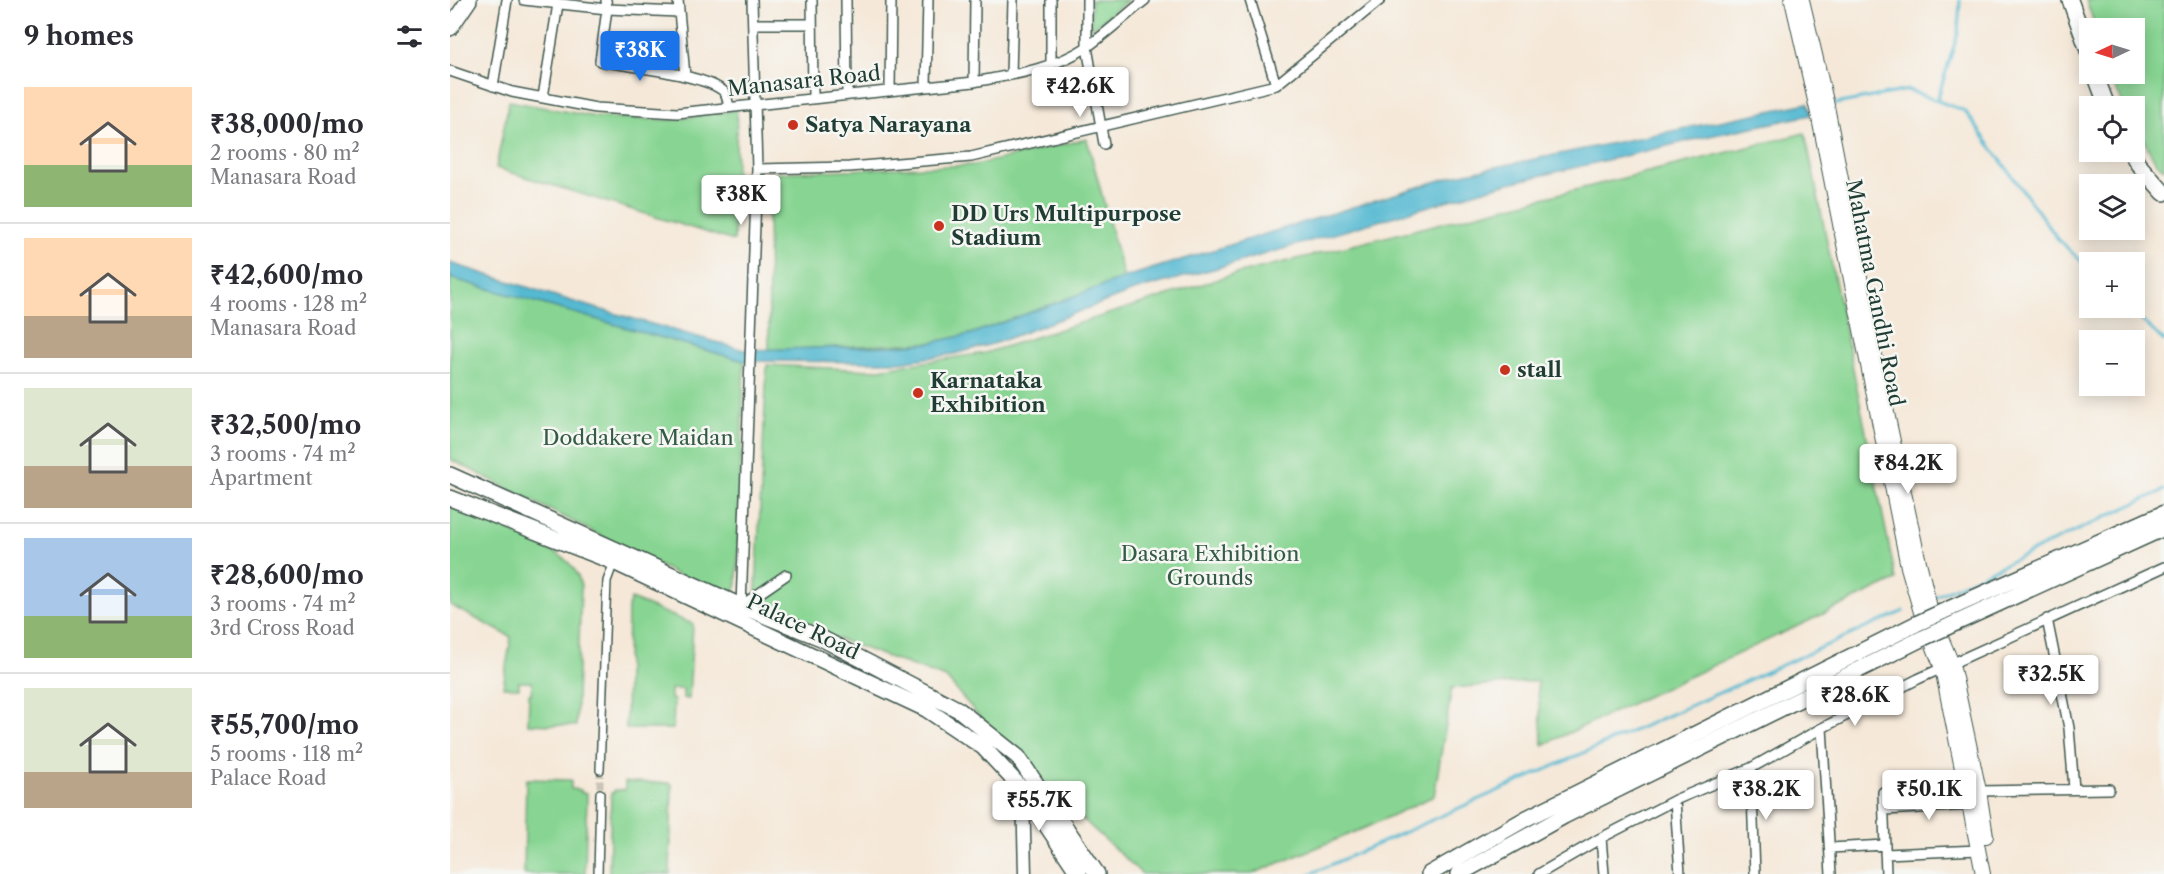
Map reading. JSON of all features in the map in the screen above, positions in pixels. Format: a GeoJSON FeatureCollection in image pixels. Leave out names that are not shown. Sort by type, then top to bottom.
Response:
{"type":"FeatureCollection","features":[{"type":"Feature","properties":{"kind":"main road"},"geometry":{"type":"LineString","coordinates":[[450,28],[469,0]]}},
{"type":"Feature","properties":{"kind":"main road","name":"Mahatma Gandhi Road"},"geometry":{"type":"LineString","coordinates":[[1792,0],[1821,103]]}},
{"type":"Feature","properties":{"kind":"main road","name":"Mahatma Gandhi Road"},"geometry":{"type":"LineString","coordinates":[[1802,0],[1908,567],[1923,620],[1947,666],[1978,791],[1992,874]]}},
{"type":"Feature","properties":{"kind":"main road"},"geometry":{"type":"LineString","coordinates":[[2070,0],[2079,25]]}},
{"type":"Feature","properties":{"kind":"main road"},"geometry":{"type":"LineString","coordinates":[[2137,162],[2164,193]]}},
{"type":"Feature","properties":{"kind":"main road"},"geometry":{"type":"LineString","coordinates":[[450,475],[741,606],[821,638],[959,710],[1018,757],[1097,874]]}},
{"type":"Feature","properties":{"kind":"main road","name":"Palace Road"},"geometry":{"type":"LineString","coordinates":[[450,498],[614,562],[926,709],[983,747],[1023,790],[1080,874]]}},
{"type":"Feature","properties":{"kind":"main road"},"geometry":{"type":"LineString","coordinates":[[1458,874],[1564,816],[1920,631],[1942,612],[2164,513]]}},
{"type":"Feature","properties":{"kind":"main road"},"geometry":{"type":"LineString","coordinates":[[1429,874],[1527,818],[1920,631],[1947,627],[2164,528]]}},
{"type":"Feature","properties":{"kind":"main road","name":"Mahatma Gandhi Road"},"geometry":{"type":"LineString","coordinates":[[1947,666],[1983,874]]}},
{"type":"Feature","properties":{"kind":"street"},"geometry":{"type":"LineString","coordinates":[[493,86],[507,0]]}},
{"type":"Feature","properties":{"kind":"street"},"geometry":{"type":"LineString","coordinates":[[524,0],[558,4],[606,4],[679,12]]}},
{"type":"Feature","properties":{"kind":"street"},"geometry":{"type":"LineString","coordinates":[[678,0],[685,76]]}},
{"type":"Feature","properties":{"kind":"street"},"geometry":{"type":"LineString","coordinates":[[741,606],[757,169],[752,0]]}},
{"type":"Feature","properties":{"kind":"street"},"geometry":{"type":"LineString","coordinates":[[812,0],[813,98]]}},
{"type":"Feature","properties":{"kind":"street"},"geometry":{"type":"LineString","coordinates":[[846,0],[847,95]]}},
{"type":"Feature","properties":{"kind":"street"},"geometry":{"type":"LineString","coordinates":[[890,91],[891,0]]}},
{"type":"Feature","properties":{"kind":"street"},"geometry":{"type":"LineString","coordinates":[[926,86],[928,0]]}},
{"type":"Feature","properties":{"kind":"street"},"geometry":{"type":"LineString","coordinates":[[974,81],[975,0]]}},
{"type":"Feature","properties":{"kind":"street"},"geometry":{"type":"LineString","coordinates":[[1011,75],[1013,0]]}},
{"type":"Feature","properties":{"kind":"street"},"geometry":{"type":"LineString","coordinates":[[1051,0],[1051,65]]}},
{"type":"Feature","properties":{"kind":"street"},"geometry":{"type":"LineString","coordinates":[[1087,0],[1087,47],[1104,144]]}},
{"type":"Feature","properties":{"kind":"street","name":"Manasara Road"},"geometry":{"type":"LineString","coordinates":[[450,71],[493,86],[596,108],[677,113],[890,91],[1011,75],[1051,65],[1087,47],[1145,0]]}},
{"type":"Feature","properties":{"kind":"street"},"geometry":{"type":"LineString","coordinates":[[1250,0],[1276,85]]}},
{"type":"Feature","properties":{"kind":"street"},"geometry":{"type":"LineString","coordinates":[[757,169],[849,167],[971,157],[1276,85],[1380,0]]}},
{"type":"Feature","properties":{"kind":"street"},"geometry":{"type":"LineString","coordinates":[[543,97],[558,4]]}},
{"type":"Feature","properties":{"kind":"street"},"geometry":{"type":"LineString","coordinates":[[606,4],[600,61],[685,76],[711,84],[725,93],[729,106]]}},
{"type":"Feature","properties":{"kind":"street"},"geometry":{"type":"LineString","coordinates":[[753,24],[812,24]]}},
{"type":"Feature","properties":{"kind":"street"},"geometry":{"type":"LineString","coordinates":[[600,770],[607,581],[614,562]]}},
{"type":"Feature","properties":{"kind":"street"},"geometry":{"type":"LineString","coordinates":[[1539,874],[1601,838],[1675,800],[1751,768],[1822,728],[1947,666],[2164,567]]}},
{"type":"Feature","properties":{"kind":"street"},"geometry":{"type":"LineString","coordinates":[[741,606],[786,575]]}},
{"type":"Feature","properties":{"kind":"street"},"geometry":{"type":"LineString","coordinates":[[2047,619],[2068,728],[2074,789]]}},
{"type":"Feature","properties":{"kind":"street"},"geometry":{"type":"LineString","coordinates":[[1822,728],[1831,874]]}},
{"type":"Feature","properties":{"kind":"street"},"geometry":{"type":"LineString","coordinates":[[1751,768],[1755,874]]}},
{"type":"Feature","properties":{"kind":"street"},"geometry":{"type":"LineString","coordinates":[[1978,791],[2109,789]]}},
{"type":"Feature","properties":{"kind":"street"},"geometry":{"type":"LineString","coordinates":[[1023,790],[1024,874]]}},
{"type":"Feature","properties":{"kind":"street"},"geometry":{"type":"LineString","coordinates":[[1883,792],[1886,874]]}},
{"type":"Feature","properties":{"kind":"street"},"geometry":{"type":"LineString","coordinates":[[598,874],[600,793]]}},
{"type":"Feature","properties":{"kind":"street"},"geometry":{"type":"LineString","coordinates":[[1675,800],[1680,874]]}},
{"type":"Feature","properties":{"kind":"street"},"geometry":{"type":"LineString","coordinates":[[1885,810],[1970,805]]}},
{"type":"Feature","properties":{"kind":"street"},"geometry":{"type":"LineString","coordinates":[[1601,838],[1604,874]]}},
{"type":"Feature","properties":{"kind":"street"},"geometry":{"type":"LineString","coordinates":[[1830,848],[1979,850]]}},
{"type":"Feature","properties":{"kind":"green space"},"geometry":{"type":"Polygon","coordinates":[[[1091,0],[1128,0],[1091,29],[1091,0]]]}},
{"type":"Feature","properties":{"kind":"green space"},"geometry":{"type":"Polygon","coordinates":[[[2086,0],[2164,0],[2164,169],[2156,163],[2145,143],[2145,96],[2119,96],[2114,84],[2145,84],[2145,18],[2092,18],[2086,0]]]}},
{"type":"Feature","properties":{"kind":"green space"},"geometry":{"type":"Polygon","coordinates":[[[509,101],[596,117],[671,120],[737,110],[734,241],[496,168],[509,101]]]}},
{"type":"Feature","properties":{"kind":"green space","name":"Dasara Exhibition Grounds"},"geometry":{"type":"Polygon","coordinates":[[[1805,133],[1896,580],[1543,745],[1537,681],[1452,688],[1434,796],[1367,827],[1252,874],[1142,874],[1005,747],[946,678],[755,609],[767,365],[872,370],[985,353],[1228,276],[1805,133]]]}},
{"type":"Feature","properties":{"kind":"green space","name":"DD Urs Multipurpose Stadium"},"geometry":{"type":"Polygon","coordinates":[[[1087,139],[1124,278],[971,334],[929,343],[769,350],[768,173],[975,165],[1087,139]]]}},
{"type":"Feature","properties":{"kind":"green space","name":"Doddakere Maidan"},"geometry":{"type":"Polygon","coordinates":[[[450,278],[744,361],[737,584],[734,593],[723,598],[450,459],[450,278]]]}},
{"type":"Feature","properties":{"kind":"green space"},"geometry":{"type":"Polygon","coordinates":[[[450,501],[558,554],[576,572],[581,587],[576,726],[528,724],[529,694],[531,694],[532,682],[519,682],[519,688],[503,687],[511,637],[450,605],[450,501]]]}},
{"type":"Feature","properties":{"kind":"green space"},"geometry":{"type":"Polygon","coordinates":[[[631,599],[693,624],[689,699],[683,698],[683,689],[671,689],[671,699],[674,700],[673,729],[626,729],[628,607],[631,599]]]}},
{"type":"Feature","properties":{"kind":"green space"},"geometry":{"type":"Polygon","coordinates":[[[526,780],[571,780],[571,789],[587,793],[585,874],[524,874],[526,780]]]}},
{"type":"Feature","properties":{"kind":"green space"},"geometry":{"type":"Polygon","coordinates":[[[625,782],[670,783],[672,785],[670,874],[609,874],[611,793],[614,793],[614,790],[625,790],[625,782]]]}},
{"type":"Feature","properties":{"kind":"water"},"geometry":{"type":"Polygon","coordinates":[[[1808,103],[1811,115],[1714,135],[1501,185],[1136,290],[996,343],[954,354],[899,362],[744,361],[450,278],[450,263],[581,304],[744,350],[929,343],[971,334],[1132,275],[1457,175],[1808,103]]]}},
{"type":"Feature","properties":{"kind":"waterway"},"geometry":{"type":"LineString","coordinates":[[1937,100],[1958,33],[1960,0]]}},
{"type":"Feature","properties":{"kind":"waterway"},"geometry":{"type":"LineString","coordinates":[[1830,105],[1908,90],[1965,111],[2058,239],[2079,259]]}},
{"type":"Feature","properties":{"kind":"waterway"},"geometry":{"type":"LineString","coordinates":[[2139,318],[2164,341]]}},
{"type":"Feature","properties":{"kind":"waterway"},"geometry":{"type":"LineString","coordinates":[[1934,597],[2164,490]]}},
{"type":"Feature","properties":{"kind":"waterway"},"geometry":{"type":"LineString","coordinates":[[1310,874],[1904,611]]}},
{"type":"Feature","properties":{"kind":"tunnel"},"geometry":{"type":"LineString","coordinates":[[600,770],[600,793]]}},
{"type":"Feature","properties":{"kind":"place","name":"Satya Narayana"},"geometry":{"type":"Point","coordinates":[793,125]}},
{"type":"Feature","properties":{"kind":"place","name":"DD Urs Multipurpose Stadium"},"geometry":{"type":"Point","coordinates":[939,226]}},
{"type":"Feature","properties":{"kind":"place","name":"stall"},"geometry":{"type":"Point","coordinates":[1505,370]}},
{"type":"Feature","properties":{"kind":"place","name":"Karnataka Exhibition"},"geometry":{"type":"Point","coordinates":[918,393]}}]}
